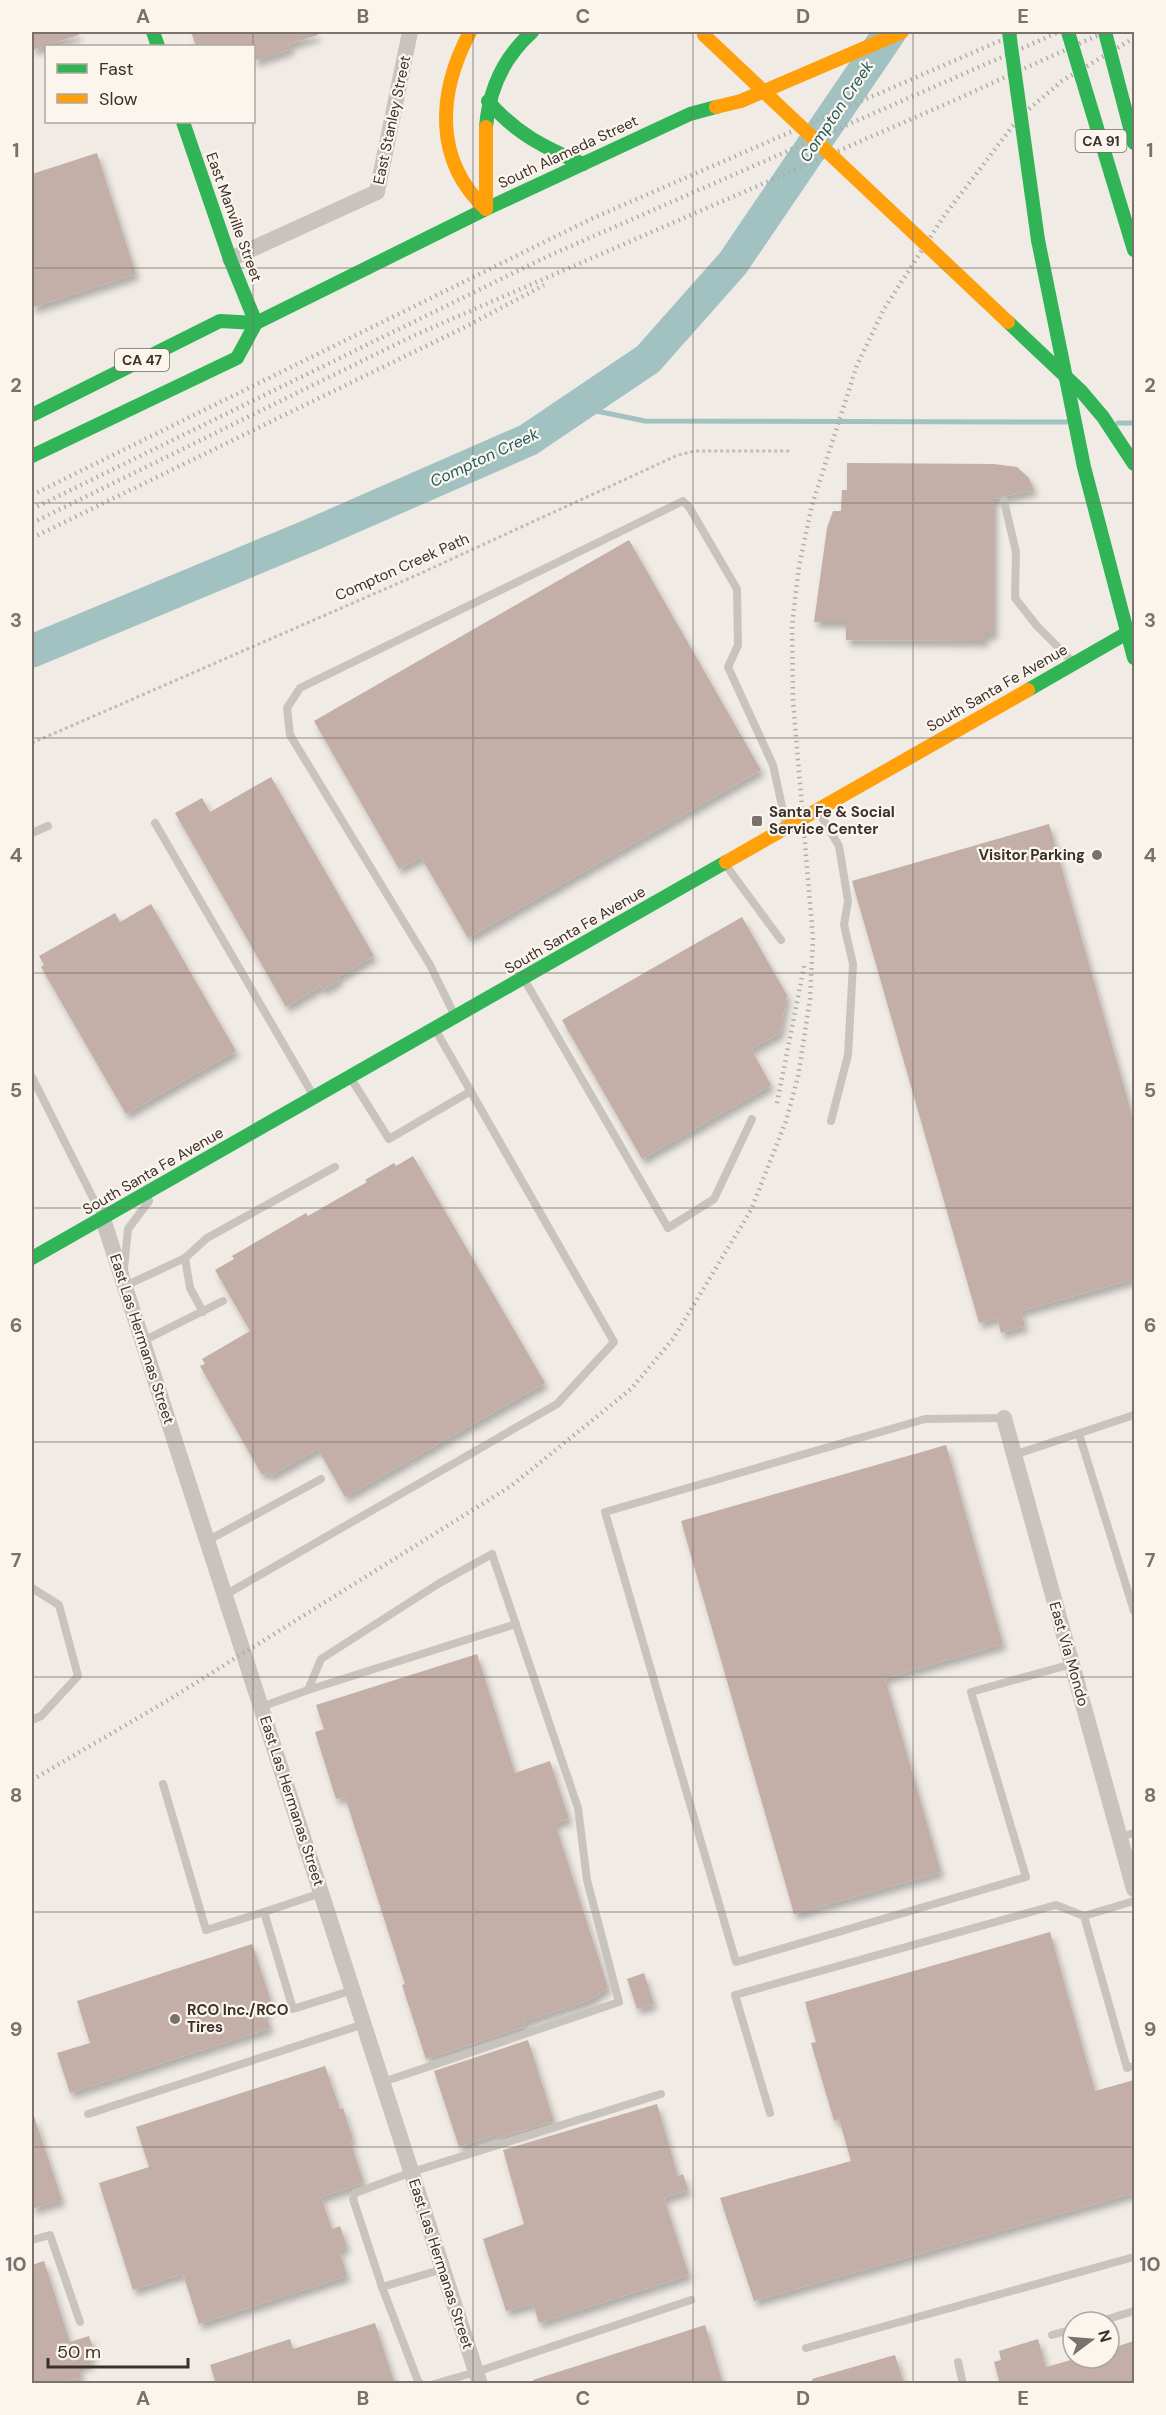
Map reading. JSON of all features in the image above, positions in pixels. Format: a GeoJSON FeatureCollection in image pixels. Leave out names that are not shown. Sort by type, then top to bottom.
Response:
{"type":"FeatureCollection","features":[{"type":"Feature","properties":{"kind":"main road"},"geometry":{"type":"LineString","coordinates":[[470,32],[457,57],[449,85],[446,113],[447,140],[454,166],[472,200],[486,209],[488,190],[485,138],[488,101],[501,67],[519,42],[532,32]]}},
{"type":"Feature","properties":{"kind":"main road","name":"South Alameda Street"},"geometry":{"type":"LineString","coordinates":[[32,415],[220,321],[256,323],[486,209],[690,114],[741,101],[902,32]]}},
{"type":"Feature","properties":{"kind":"main road"},"geometry":{"type":"LineString","coordinates":[[1009,32],[1038,240],[1084,467],[1131,631],[1134,658]]}},
{"type":"Feature","properties":{"kind":"main road","name":"CA 91"},"geometry":{"type":"LineString","coordinates":[[1068,32],[1134,250]]}},
{"type":"Feature","properties":{"kind":"main road"},"geometry":{"type":"LineString","coordinates":[[1105,32],[1134,143]]}},
{"type":"Feature","properties":{"kind":"main road"},"geometry":{"type":"LineString","coordinates":[[702,33],[1081,391],[1103,417],[1134,464]]}},
{"type":"Feature","properties":{"kind":"main road"},"geometry":{"type":"LineString","coordinates":[[488,101],[507,125],[530,142],[583,164]]}},
{"type":"Feature","properties":{"kind":"main road","name":"East Manville Street"},"geometry":{"type":"LineString","coordinates":[[183,123],[230,259],[256,323]]}},
{"type":"Feature","properties":{"kind":"main road","name":"CA 47"},"geometry":{"type":"LineString","coordinates":[[32,456],[237,358],[256,323]]}},
{"type":"Feature","properties":{"kind":"main road","name":"South Santa Fe Avenue"},"geometry":{"type":"LineString","coordinates":[[32,1258],[1131,631]]}},
{"type":"Feature","properties":{"kind":"street","name":"East Stanley Street"},"geometry":{"type":"LineString","coordinates":[[230,259],[377,192],[410,32]]}},
{"type":"Feature","properties":{"kind":"street","name":"East Las Hermanas Street"},"geometry":{"type":"LineString","coordinates":[[103,1219],[478,2378]]}},
{"type":"Feature","properties":{"kind":"street","name":"East Via Mondo"},"geometry":{"type":"LineString","coordinates":[[1004,1418],[1072,1664],[1127,1835],[1134,1883]]}},
{"type":"Feature","properties":{"kind":"lane"},"geometry":{"type":"LineString","coordinates":[[456,1017],[429,966],[290,735],[286,708],[300,688],[683,501],[689,507],[737,589],[738,645],[728,667],[773,765],[786,828]]}},
{"type":"Feature","properties":{"kind":"lane"},"geometry":{"type":"LineString","coordinates":[[1004,501],[1016,552],[1015,598],[1037,626],[1074,663]]}},
{"type":"Feature","properties":{"kind":"lane"},"geometry":{"type":"LineString","coordinates":[[818,810],[839,846],[848,901],[844,925],[852,964],[848,1055],[831,1121]]}},
{"type":"Feature","properties":{"kind":"lane"},"geometry":{"type":"LineString","coordinates":[[155,823],[315,1098]]}},
{"type":"Feature","properties":{"kind":"lane"},"geometry":{"type":"LineString","coordinates":[[32,833],[48,826]]}},
{"type":"Feature","properties":{"kind":"lane"},"geometry":{"type":"LineString","coordinates":[[724,864],[781,940]]}},
{"type":"Feature","properties":{"kind":"lane"},"geometry":{"type":"LineString","coordinates":[[524,978],[668,1228],[714,1199],[752,1119]]}},
{"type":"Feature","properties":{"kind":"lane"},"geometry":{"type":"LineString","coordinates":[[225,1595],[557,1404],[614,1342],[435,1029]]}},
{"type":"Feature","properties":{"kind":"lane"},"geometry":{"type":"LineString","coordinates":[[32,1077],[103,1219]]}},
{"type":"Feature","properties":{"kind":"lane"},"geometry":{"type":"LineString","coordinates":[[350,1077],[389,1139],[471,1091]]}},
{"type":"Feature","properties":{"kind":"lane"},"geometry":{"type":"LineString","coordinates":[[163,1185],[128,1229],[124,1283],[184,1258],[207,1238],[335,1167]]}},
{"type":"Feature","properties":{"kind":"lane"},"geometry":{"type":"LineString","coordinates":[[184,1258],[190,1288],[203,1312]]}},
{"type":"Feature","properties":{"kind":"lane"},"geometry":{"type":"LineString","coordinates":[[143,1341],[223,1301]]}},
{"type":"Feature","properties":{"kind":"lane"},"geometry":{"type":"LineString","coordinates":[[1014,1455],[1134,1415]]}},
{"type":"Feature","properties":{"kind":"lane"},"geometry":{"type":"LineString","coordinates":[[1004,1418],[925,1419],[604,1512],[736,1962],[1026,1877],[971,1692],[1072,1664]]}},
{"type":"Feature","properties":{"kind":"lane"},"geometry":{"type":"LineString","coordinates":[[1079,1434],[1134,1611]]}},
{"type":"Feature","properties":{"kind":"lane"},"geometry":{"type":"LineString","coordinates":[[207,1541],[321,1479]]}},
{"type":"Feature","properties":{"kind":"lane"},"geometry":{"type":"LineString","coordinates":[[308,1689],[321,1659],[438,1584],[492,1554],[578,1808],[587,1880],[619,2002],[383,2082]]}},
{"type":"Feature","properties":{"kind":"lane"},"geometry":{"type":"LineString","coordinates":[[32,1588],[58,1605],[78,1676],[41,1716],[32,1720]]}},
{"type":"Feature","properties":{"kind":"lane"},"geometry":{"type":"LineString","coordinates":[[261,1707],[308,1689],[516,1624]]}},
{"type":"Feature","properties":{"kind":"lane"},"geometry":{"type":"LineString","coordinates":[[163,1784],[206,1930],[321,1893]]}},
{"type":"Feature","properties":{"kind":"lane"},"geometry":{"type":"LineString","coordinates":[[770,2113],[735,1995],[1056,1905],[1084,1916],[1134,1901]]}},
{"type":"Feature","properties":{"kind":"lane"},"geometry":{"type":"LineString","coordinates":[[264,1912],[293,2009],[353,1990]]}},
{"type":"Feature","properties":{"kind":"lane"},"geometry":{"type":"LineString","coordinates":[[1084,1916],[1127,2068],[1134,2066]]}},
{"type":"Feature","properties":{"kind":"lane"},"geometry":{"type":"LineString","coordinates":[[88,2114],[364,2024]]}},
{"type":"Feature","properties":{"kind":"lane"},"geometry":{"type":"LineString","coordinates":[[419,2382],[382,2287],[353,2199],[355,2193],[412,2172],[661,2094]]}},
{"type":"Feature","properties":{"kind":"lane"},"geometry":{"type":"LineString","coordinates":[[32,2240],[50,2235],[80,2322]]}},
{"type":"Feature","properties":{"kind":"lane"},"geometry":{"type":"LineString","coordinates":[[806,2349],[1134,2257]]}},
{"type":"Feature","properties":{"kind":"lane"},"geometry":{"type":"LineString","coordinates":[[382,2287],[443,2269]]}},
{"type":"Feature","properties":{"kind":"lane"},"geometry":{"type":"LineString","coordinates":[[434,2384],[478,2378],[691,2300]]}},
{"type":"Feature","properties":{"kind":"lane"},"geometry":{"type":"LineString","coordinates":[[1052,2336],[1061,2333]]}},
{"type":"Feature","properties":{"kind":"lane"},"geometry":{"type":"LineString","coordinates":[[958,2362],[963,2384]]}},
{"type":"Feature","properties":{"kind":"path","name":"Compton Creek Path"},"geometry":{"type":"LineString","coordinates":[[32,743],[417,575],[678,455],[694,451],[790,451]]}},
{"type":"Feature","properties":{"kind":"building"},"geometry":{"type":"Polygon","coordinates":[[[32,32],[78,32],[79,35],[32,50],[32,32]]]}},
{"type":"Feature","properties":{"kind":"building"},"geometry":{"type":"Polygon","coordinates":[[[191,32],[317,32],[318,35],[289,44],[291,49],[255,61],[255,45],[196,45],[191,32]]]}},
{"type":"Feature","properties":{"kind":"building"},"geometry":{"type":"Polygon","coordinates":[[[97,153],[136,274],[32,308],[32,174],[97,153]]]}},
{"type":"Feature","properties":{"kind":"building"},"geometry":{"type":"Polygon","coordinates":[[[847,463],[994,464],[1017,467],[1029,478],[1034,490],[994,499],[994,634],[985,634],[985,641],[846,640],[846,622],[814,622],[827,528],[833,511],[841,511],[842,490],[847,490],[847,463]]]}},
{"type":"Feature","properties":{"kind":"building"},"geometry":{"type":"Polygon","coordinates":[[[629,540],[761,770],[468,938],[421,857],[399,869],[314,721],[629,540]]]}},
{"type":"Feature","properties":{"kind":"building"},"geometry":{"type":"Polygon","coordinates":[[[271,777],[374,956],[338,977],[340,980],[323,990],[321,986],[286,1007],[175,813],[202,798],[210,812],[271,777]]]}},
{"type":"Feature","properties":{"kind":"building"},"geometry":{"type":"Polygon","coordinates":[[[1049,824],[1134,1122],[1134,1279],[1021,1311],[1025,1326],[1001,1333],[997,1318],[979,1323],[852,881],[1049,824]]]}},
{"type":"Feature","properties":{"kind":"building"},"geometry":{"type":"Polygon","coordinates":[[[151,904],[236,1051],[126,1114],[41,967],[44,965],[39,956],[115,913],[120,922],[151,904]]]}},
{"type":"Feature","properties":{"kind":"building"},"geometry":{"type":"Polygon","coordinates":[[[742,917],[787,995],[780,1033],[751,1049],[771,1085],[642,1159],[562,1020],[742,917]]]}},
{"type":"Feature","properties":{"kind":"building"},"geometry":{"type":"Polygon","coordinates":[[[413,1156],[545,1383],[345,1497],[318,1449],[270,1476],[267,1472],[262,1475],[200,1366],[205,1364],[202,1359],[250,1331],[215,1270],[234,1259],[232,1256],[306,1213],[308,1216],[367,1182],[365,1180],[394,1163],[396,1166],[413,1156]]]}},
{"type":"Feature","properties":{"kind":"building"},"geometry":{"type":"Polygon","coordinates":[[[946,1445],[1003,1644],[885,1678],[941,1872],[794,1914],[681,1521],[946,1445]]]}},
{"type":"Feature","properties":{"kind":"building"},"geometry":{"type":"Polygon","coordinates":[[[477,1654],[515,1773],[550,1761],[569,1819],[555,1823],[608,1987],[590,2000],[523,2022],[524,2027],[426,2059],[402,1985],[405,1984],[345,1797],[336,1799],[315,1732],[324,1729],[316,1705],[477,1654]]]}},
{"type":"Feature","properties":{"kind":"building"},"geometry":{"type":"Polygon","coordinates":[[[1050,1932],[1095,2091],[1134,2080],[1134,2193],[754,2301],[720,2198],[851,2161],[839,2119],[834,2121],[811,2043],[816,2042],[805,2002],[1050,1932]]]}},
{"type":"Feature","properties":{"kind":"building","name":"RCO Inc./RCO Tires"},"geometry":{"type":"Polygon","coordinates":[[[252,1944],[273,2007],[265,2010],[270,2028],[70,2093],[57,2053],[90,2043],[77,2001],[252,1944]]]}},
{"type":"Feature","properties":{"kind":"building"},"geometry":{"type":"Polygon","coordinates":[[[644,1973],[654,2004],[637,2009],[627,1979],[644,1973]]]}},
{"type":"Feature","properties":{"kind":"building"},"geometry":{"type":"Polygon","coordinates":[[[528,2040],[554,2121],[499,2138],[498,2134],[459,2147],[434,2071],[528,2040]]]}},
{"type":"Feature","properties":{"kind":"building"},"geometry":{"type":"Polygon","coordinates":[[[325,2066],[340,2109],[343,2108],[353,2139],[350,2140],[364,2183],[321,2197],[332,2229],[340,2226],[347,2247],[339,2250],[347,2276],[199,2324],[183,2274],[133,2290],[99,2183],[149,2167],[136,2127],[325,2066]]]}},
{"type":"Feature","properties":{"kind":"building"},"geometry":{"type":"Polygon","coordinates":[[[657,2104],[678,2176],[683,2174],[688,2190],[664,2198],[689,2275],[539,2323],[533,2304],[506,2311],[483,2239],[524,2224],[503,2150],[657,2104]]]}},
{"type":"Feature","properties":{"kind":"building"},"geometry":{"type":"Polygon","coordinates":[[[32,2116],[34,2116],[62,2200],[32,2209],[32,2116]]]}},
{"type":"Feature","properties":{"kind":"building"},"geometry":{"type":"Polygon","coordinates":[[[44,2261],[70,2342],[89,2336],[95,2354],[89,2356],[91,2363],[78,2367],[82,2377],[60,2384],[32,2384],[32,2265],[44,2261]]]}},
{"type":"Feature","properties":{"kind":"building"},"geometry":{"type":"Polygon","coordinates":[[[375,2323],[395,2384],[216,2384],[210,2365],[290,2339],[293,2349],[375,2323]]]}},
{"type":"Feature","properties":{"kind":"building"},"geometry":{"type":"Polygon","coordinates":[[[705,2325],[723,2384],[534,2384],[533,2380],[705,2325]]]}},
{"type":"Feature","properties":{"kind":"building"},"geometry":{"type":"Polygon","coordinates":[[[1038,2339],[1046,2367],[1061,2363],[1061,2370],[1121,2370],[1121,2345],[1134,2341],[1134,2384],[1000,2384],[994,2362],[1001,2360],[999,2351],[1038,2339]]]}},
{"type":"Feature","properties":{"kind":"building"},"geometry":{"type":"Polygon","coordinates":[[[895,2355],[904,2384],[813,2384],[812,2379],[895,2355]]]}},
{"type":"Feature","properties":{"kind":"waterway","name":"Compton Creek"},"geometry":{"type":"LineString","coordinates":[[32,651],[311,535],[528,440],[648,359],[733,263],[890,32]]}},
{"type":"Feature","properties":{"kind":"waterway"},"geometry":{"type":"LineString","coordinates":[[577,407],[645,421],[1067,422]]}},
{"type":"Feature","properties":{"kind":"waterway"},"geometry":{"type":"LineString","coordinates":[[1118,423],[1134,423]]}},
{"type":"Feature","properties":{"kind":"railway"},"geometry":{"type":"LineString","coordinates":[[32,495],[591,219],[1020,32]]}},
{"type":"Feature","properties":{"kind":"railway"},"geometry":{"type":"LineString","coordinates":[[32,509],[546,257],[1059,32]]}},
{"type":"Feature","properties":{"kind":"railway"},"geometry":{"type":"LineString","coordinates":[[32,523],[415,335],[946,104],[1105,32]]}},
{"type":"Feature","properties":{"kind":"railway"},"geometry":{"type":"LineString","coordinates":[[32,1780],[170,1699],[511,1486],[631,1389],[673,1339],[751,1210],[786,1121],[798,1077],[810,999],[813,938],[793,701],[792,626],[799,566],[812,505],[857,365],[884,309],[944,216],[1012,127],[1062,81],[1134,38]]}},
{"type":"Feature","properties":{"kind":"railway"},"geometry":{"type":"LineString","coordinates":[[32,538],[465,327],[544,285]]}},
{"type":"Feature","properties":{"kind":"railway"},"geometry":{"type":"LineString","coordinates":[[777,1103],[805,962]]}},
{"type":"Feature","properties":{"kind":"traffic: fast"},"geometry":{"type":"LineString","coordinates":[[153,32],[158,45]]}},
{"type":"Feature","properties":{"kind":"traffic: fast"},"geometry":{"type":"LineString","coordinates":[[486,127],[494,87],[513,52],[532,32]]}},
{"type":"Feature","properties":{"kind":"traffic: fast"},"geometry":{"type":"LineString","coordinates":[[1009,32],[1038,240]]}},
{"type":"Feature","properties":{"kind":"traffic: fast"},"geometry":{"type":"LineString","coordinates":[[1068,32],[1134,250]]}},
{"type":"Feature","properties":{"kind":"traffic: fast"},"geometry":{"type":"LineString","coordinates":[[1105,32],[1134,143]]}},
{"type":"Feature","properties":{"kind":"traffic: fast"},"geometry":{"type":"LineString","coordinates":[[488,101],[520,131],[556,152],[583,164]]}},
{"type":"Feature","properties":{"kind":"traffic: fast"},"geometry":{"type":"LineString","coordinates":[[32,415],[220,321],[256,323],[486,209],[690,114],[716,107]]}},
{"type":"Feature","properties":{"kind":"traffic: fast"},"geometry":{"type":"LineString","coordinates":[[183,123],[230,259],[256,323]]}},
{"type":"Feature","properties":{"kind":"traffic: fast"},"geometry":{"type":"LineString","coordinates":[[1038,240],[1084,467],[1134,658]]}},
{"type":"Feature","properties":{"kind":"traffic: fast"},"geometry":{"type":"LineString","coordinates":[[1008,322],[1081,391],[1103,417],[1134,464]]}},
{"type":"Feature","properties":{"kind":"traffic: fast"},"geometry":{"type":"LineString","coordinates":[[32,456],[237,358],[256,323]]}},
{"type":"Feature","properties":{"kind":"traffic: fast"},"geometry":{"type":"LineString","coordinates":[[1028,690],[1134,629]]}},
{"type":"Feature","properties":{"kind":"traffic: fast"},"geometry":{"type":"LineString","coordinates":[[32,1258],[726,862]]}},
{"type":"Feature","properties":{"kind":"traffic: slow"},"geometry":{"type":"LineString","coordinates":[[470,32],[459,55],[452,78],[447,101],[446,125],[449,147],[457,169],[469,190],[486,209],[486,127]]}},
{"type":"Feature","properties":{"kind":"traffic: slow"},"geometry":{"type":"LineString","coordinates":[[716,107],[741,101],[902,32]]}},
{"type":"Feature","properties":{"kind":"traffic: slow"},"geometry":{"type":"LineString","coordinates":[[704,35],[1008,322]]}},
{"type":"Feature","properties":{"kind":"traffic: slow"},"geometry":{"type":"LineString","coordinates":[[726,862],[1028,690]]}},
{"type":"Feature","properties":{"kind":"place","name":"Santa Fe & Social Service Center"},"geometry":{"type":"Point","coordinates":[757,821]}},
{"type":"Feature","properties":{"kind":"place","name":"Visitor Parking"},"geometry":{"type":"Point","coordinates":[1097,855]}},
{"type":"Feature","properties":{"kind":"place","name":"RCO Inc./RCO Tires"},"geometry":{"type":"Point","coordinates":[175,2019]}}]}
